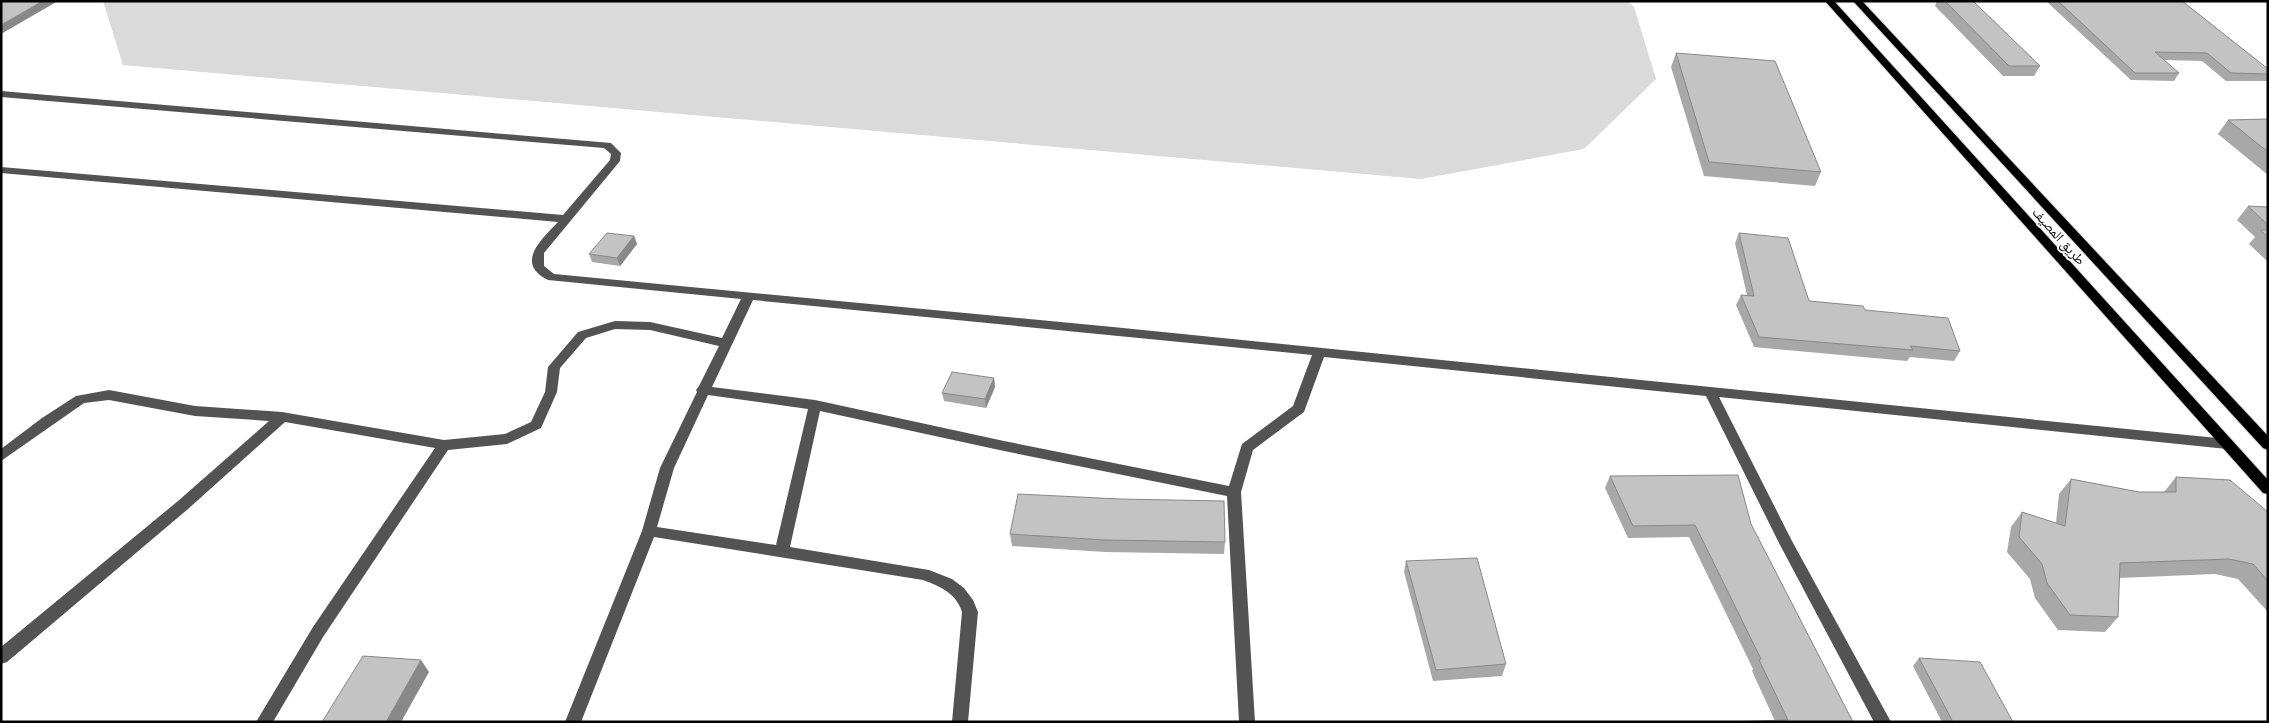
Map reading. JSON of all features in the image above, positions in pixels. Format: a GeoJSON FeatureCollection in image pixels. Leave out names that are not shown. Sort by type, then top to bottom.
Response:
{"type":"FeatureCollection","features":[{"type":"Feature","properties":{"kind":"main road","name":"طريق المصيف"},"geometry":{"type":"LineString","coordinates":[[1829,1],[2268,489]]}},
{"type":"Feature","properties":{"kind":"main road","name":"طريق المصيف"},"geometry":{"type":"LineString","coordinates":[[1857,1],[2268,445]]}},
{"type":"Feature","properties":{"kind":"street"},"geometry":{"type":"LineString","coordinates":[[1,94],[596,142],[607,145],[616,153],[615,161],[537,255],[537,265],[541,273],[552,277],[749,295],[2227,444]]}},
{"type":"Feature","properties":{"kind":"street"},"geometry":{"type":"LineString","coordinates":[[1,170],[566,219]]}},
{"type":"Feature","properties":{"kind":"street"},"geometry":{"type":"LineString","coordinates":[[573,722],[649,531],[667,468],[702,390],[749,295]]}},
{"type":"Feature","properties":{"kind":"street"},"geometry":{"type":"LineString","coordinates":[[1,456],[81,398],[109,395],[195,411],[282,417],[444,445],[506,439],[536,425],[551,392],[554,367],[582,335],[615,325],[650,326],[725,343]]}},
{"type":"Feature","properties":{"kind":"street"},"geometry":{"type":"LineString","coordinates":[[1247,722],[1234,492],[1248,447],[1299,409],[1318,352]]}},
{"type":"Feature","properties":{"kind":"street"},"geometry":{"type":"LineString","coordinates":[[702,390],[815,405],[1014,448],[1234,492]]}},
{"type":"Feature","properties":{"kind":"street"},"geometry":{"type":"LineString","coordinates":[[1711,393],[1786,543],[1883,722]]}},
{"type":"Feature","properties":{"kind":"street"},"geometry":{"type":"LineString","coordinates":[[782,551],[815,405]]}},
{"type":"Feature","properties":{"kind":"street"},"geometry":{"type":"LineString","coordinates":[[1,657],[183,505],[282,417]]}},
{"type":"Feature","properties":{"kind":"street"},"geometry":{"type":"LineString","coordinates":[[264,722],[318,632],[444,445]]}},
{"type":"Feature","properties":{"kind":"street"},"geometry":{"type":"LineString","coordinates":[[649,531],[924,574],[946,581],[967,600],[970,612],[960,722]]}},
{"type":"Feature","properties":{"kind":"shaded area"},"geometry":{"type":"Polygon","coordinates":[[[103,1],[1627,1],[1634,7],[1656,79],[1584,149],[1421,179],[123,65],[103,1]]]}},
{"type":"Feature","properties":{"kind":"building"},"geometry":{"type":"Polygon","coordinates":[[[1,1],[43,1],[1,25],[1,1]]]}},
{"type":"Feature","properties":{"kind":"building"},"geometry":{"type":"Polygon","coordinates":[[[1945,1],[1973,1],[2040,66],[2009,66],[1945,1]]]}},
{"type":"Feature","properties":{"kind":"building"},"geometry":{"type":"Polygon","coordinates":[[[2058,1],[2182,1],[2268,69],[2268,74],[2231,73],[2207,53],[2155,52],[2179,73],[2135,73],[2058,1]]]}},
{"type":"Feature","properties":{"kind":"building"},"geometry":{"type":"Polygon","coordinates":[[[1676,53],[1775,61],[1821,172],[1709,162],[1676,53]]]}},
{"type":"Feature","properties":{"kind":"building"},"geometry":{"type":"Polygon","coordinates":[[[2268,119],[2268,152],[2228,120],[2268,119]]]}},
{"type":"Feature","properties":{"kind":"building"},"geometry":{"type":"Polygon","coordinates":[[[2248,206],[2268,207],[2268,225],[2248,206]]]}},
{"type":"Feature","properties":{"kind":"building"},"geometry":{"type":"Polygon","coordinates":[[[2260,230],[2268,230],[2268,237],[2260,230]]]}},
{"type":"Feature","properties":{"kind":"building"},"geometry":{"type":"Polygon","coordinates":[[[607,233],[634,236],[617,258],[589,254],[607,233]]]}},
{"type":"Feature","properties":{"kind":"building"},"geometry":{"type":"Polygon","coordinates":[[[1739,233],[1788,238],[1809,301],[1863,306],[1865,310],[1948,318],[1960,351],[1910,346],[1913,350],[1759,337],[1741,295],[1754,296],[1739,233]]]}},
{"type":"Feature","properties":{"kind":"building"},"geometry":{"type":"Polygon","coordinates":[[[952,372],[994,378],[985,399],[942,393],[952,372]]]}},
{"type":"Feature","properties":{"kind":"building"},"geometry":{"type":"Polygon","coordinates":[[[1738,475],[1751,524],[1853,722],[1727,722],[1788,720],[1759,660],[1761,659],[1695,525],[1633,526],[1610,476],[1738,475]]]}},
{"type":"Feature","properties":{"kind":"building"},"geometry":{"type":"Polygon","coordinates":[[[2176,477],[2230,480],[2268,512],[2268,581],[2253,564],[2229,559],[2120,563],[2118,617],[2070,615],[2047,583],[2042,564],[2019,537],[2022,512],[2065,526],[2071,479],[2139,492],[2176,492],[2176,477]]]}},
{"type":"Feature","properties":{"kind":"building"},"geometry":{"type":"Polygon","coordinates":[[[1018,494],[1120,499],[1224,501],[1225,542],[1105,540],[1010,534],[1018,494]]]}},
{"type":"Feature","properties":{"kind":"building"},"geometry":{"type":"Polygon","coordinates":[[[1477,558],[1506,664],[1436,670],[1406,561],[1477,558]]]}},
{"type":"Feature","properties":{"kind":"building"},"geometry":{"type":"Polygon","coordinates":[[[363,656],[421,660],[386,722],[322,722],[363,656]]]}},
{"type":"Feature","properties":{"kind":"building"},"geometry":{"type":"Polygon","coordinates":[[[1919,658],[1980,662],[2013,722],[1953,722],[1919,658]]]}}]}
